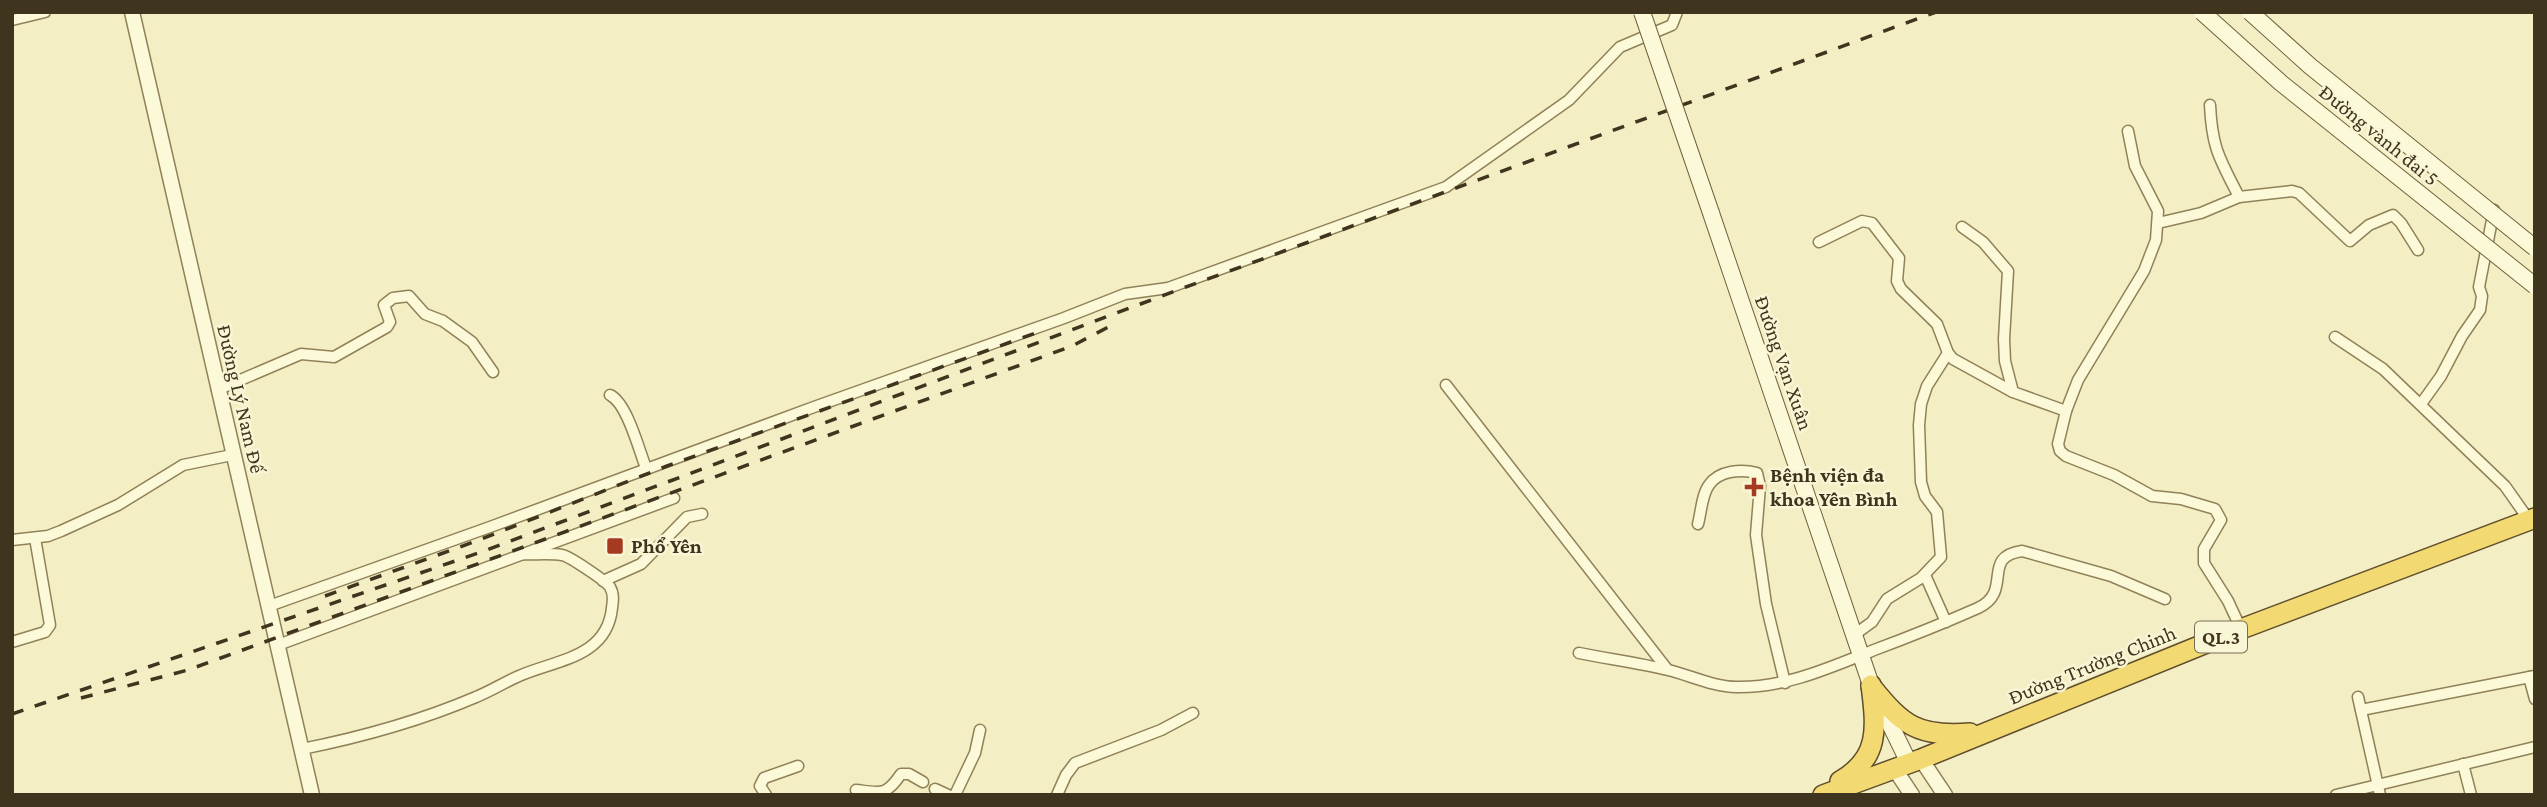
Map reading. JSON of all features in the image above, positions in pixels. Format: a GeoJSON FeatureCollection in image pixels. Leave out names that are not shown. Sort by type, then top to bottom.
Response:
{"type":"FeatureCollection","features":[{"type":"Feature","properties":{"kind":"highway","name":"Đường Trường Chinh"},"geometry":{"type":"LineString","coordinates":[[1823,795],[2241,629],[2532,519]]}},
{"type":"Feature","properties":{"kind":"highway"},"geometry":{"type":"LineString","coordinates":[[1871,685],[1900,719],[1915,727],[1938,734],[1989,731]]}},
{"type":"Feature","properties":{"kind":"highway"},"geometry":{"type":"LineString","coordinates":[[1816,795],[1847,777],[1867,758],[1874,738],[1875,723],[1871,685]]}},
{"type":"Feature","properties":{"kind":"main road","name":"Đường Vạn Xuân"},"geometry":{"type":"LineString","coordinates":[[1642,12],[1871,685],[1908,763]]}},
{"type":"Feature","properties":{"kind":"main road","name":"Đường vành đai 5"},"geometry":{"type":"LineString","coordinates":[[2202,12],[2281,83],[2535,286]]}},
{"type":"Feature","properties":{"kind":"main road","name":"Đường vành đai 5"},"geometry":{"type":"LineString","coordinates":[[2250,12],[2309,66],[2535,248]]}},
{"type":"Feature","properties":{"kind":"street"},"geometry":{"type":"LineString","coordinates":[[12,20],[45,12]]}},
{"type":"Feature","properties":{"kind":"street","name":"Đường Lý Nam Đế"},"geometry":{"type":"LineString","coordinates":[[132,12],[312,795]]}},
{"type":"Feature","properties":{"kind":"street"},"geometry":{"type":"LineString","coordinates":[[269,606],[1125,294],[1167,288],[1436,192],[1569,100],[1619,47],[1672,25],[1677,12]]}},
{"type":"Feature","properties":{"kind":"street"},"geometry":{"type":"LineString","coordinates":[[2210,105],[2213,142],[2219,161],[2239,197]]}},
{"type":"Feature","properties":{"kind":"street"},"geometry":{"type":"LineString","coordinates":[[2129,131],[2135,166],[2158,211],[2156,240],[2144,271],[2078,380],[2066,411],[2058,444],[2060,451],[2066,456],[2114,475],[2152,496],[2205,504],[2220,514],[2220,525],[2204,549],[2204,563],[2228,601],[2241,629]]}},
{"type":"Feature","properties":{"kind":"street"},"geometry":{"type":"LineString","coordinates":[[2158,223],[2201,213],[2239,197],[2286,191],[2299,193],[2350,241],[2369,225],[2393,215],[2418,250]]}},
{"type":"Feature","properties":{"kind":"street"},"geometry":{"type":"LineString","coordinates":[[2421,404],[2480,310],[2483,296],[2479,287],[2495,205]]}},
{"type":"Feature","properties":{"kind":"street"},"geometry":{"type":"LineString","coordinates":[[1819,242],[1862,221],[1872,223],[1899,258],[1896,281],[1937,324],[1948,353],[1954,359],[2013,392],[2066,411]]}},
{"type":"Feature","properties":{"kind":"street"},"geometry":{"type":"LineString","coordinates":[[1962,227],[1983,242],[2008,271],[2004,339],[2005,361],[2013,392]]}},
{"type":"Feature","properties":{"kind":"street"},"geometry":{"type":"LineString","coordinates":[[217,390],[301,355],[334,357],[387,327],[390,322],[384,304],[393,298],[404,296],[411,298],[425,314],[443,321],[472,342],[493,372]]}},
{"type":"Feature","properties":{"kind":"street"},"geometry":{"type":"LineString","coordinates":[[2335,337],[2383,369],[2421,404],[2505,486],[2532,519]]}},
{"type":"Feature","properties":{"kind":"street"},"geometry":{"type":"LineString","coordinates":[[1854,635],[1872,622],[1886,599],[1925,575],[1941,557],[1937,512],[1925,495],[1921,482],[1921,404],[1927,386],[1948,353]]}},
{"type":"Feature","properties":{"kind":"street"},"geometry":{"type":"LineString","coordinates":[[1446,385],[1667,669]]}},
{"type":"Feature","properties":{"kind":"street"},"geometry":{"type":"LineString","coordinates":[[610,395],[617,400],[646,468]]}},
{"type":"Feature","properties":{"kind":"street"},"geometry":{"type":"LineString","coordinates":[[12,540],[35,538],[61,531],[118,506],[183,465],[232,455]]}},
{"type":"Feature","properties":{"kind":"street"},"geometry":{"type":"LineString","coordinates":[[1698,524],[1708,485],[1718,477],[1735,471],[1757,473],[1760,485],[1756,535],[1766,604],[1785,683]]}},
{"type":"Feature","properties":{"kind":"street"},"geometry":{"type":"LineString","coordinates":[[278,645],[674,498]]}},
{"type":"Feature","properties":{"kind":"street"},"geometry":{"type":"LineString","coordinates":[[603,581],[640,564],[687,517],[702,514]]}},
{"type":"Feature","properties":{"kind":"street"},"geometry":{"type":"LineString","coordinates":[[12,642],[45,632],[50,625],[35,538]]}},
{"type":"Feature","properties":{"kind":"street"},"geometry":{"type":"LineString","coordinates":[[1579,653],[1667,669],[1734,687],[1785,683],[1946,622],[1991,599],[2003,557],[2022,551],[2111,576],[2165,599]]}},
{"type":"Feature","properties":{"kind":"street"},"geometry":{"type":"LineString","coordinates":[[302,750],[363,737],[433,714],[521,675],[571,659],[586,651],[600,637],[611,619],[613,597],[609,586],[567,556],[519,554]]}},
{"type":"Feature","properties":{"kind":"street"},"geometry":{"type":"LineString","coordinates":[[1925,575],[1946,622]]}},
{"type":"Feature","properties":{"kind":"street"},"geometry":{"type":"LineString","coordinates":[[2361,710],[2532,677],[2535,699]]}},
{"type":"Feature","properties":{"kind":"street"},"geometry":{"type":"LineString","coordinates":[[2358,697],[2379,790]]}},
{"type":"Feature","properties":{"kind":"street"},"geometry":{"type":"LineString","coordinates":[[1057,795],[1075,763],[1161,730],[1193,713]]}},
{"type":"Feature","properties":{"kind":"street"},"geometry":{"type":"LineString","coordinates":[[955,795],[975,753],[980,730]]}},
{"type":"Feature","properties":{"kind":"street"},"geometry":{"type":"LineString","coordinates":[[2336,795],[2379,790],[2463,764],[2535,747]]}},
{"type":"Feature","properties":{"kind":"street","name":"Đường Vạn Xuân"},"geometry":{"type":"LineString","coordinates":[[1908,763],[1912,795]]}},
{"type":"Feature","properties":{"kind":"street","name":"Đường Vạn Xuân"},"geometry":{"type":"LineString","coordinates":[[1908,763],[1945,795]]}},
{"type":"Feature","properties":{"kind":"street"},"geometry":{"type":"LineString","coordinates":[[2463,764],[2471,795]]}},
{"type":"Feature","properties":{"kind":"street"},"geometry":{"type":"LineString","coordinates":[[766,795],[760,786],[764,778],[798,766]]}},
{"type":"Feature","properties":{"kind":"street"},"geometry":{"type":"LineString","coordinates":[[856,790],[880,793],[895,784],[901,774],[909,774],[923,782]]}},
{"type":"Feature","properties":{"kind":"street"},"geometry":{"type":"LineString","coordinates":[[935,789],[948,795]]}},
{"type":"Feature","properties":{"kind":"railway"},"geometry":{"type":"LineString","coordinates":[[12,714],[484,551],[1175,291],[1936,12]]}},
{"type":"Feature","properties":{"kind":"railway"},"geometry":{"type":"LineString","coordinates":[[81,698],[188,670],[1072,346],[1116,323]]}},
{"type":"Feature","properties":{"kind":"railway"},"geometry":{"type":"LineString","coordinates":[[325,596],[479,540],[667,466],[1044,330]]}},
{"type":"Feature","properties":{"kind":"place","name":"Bệnh viện đa khoa Yên Bình"},"geometry":{"type":"Point","coordinates":[1754,487]}},
{"type":"Feature","properties":{"kind":"place","name":"Phổ Yên"},"geometry":{"type":"Point","coordinates":[615,546]}}]}
